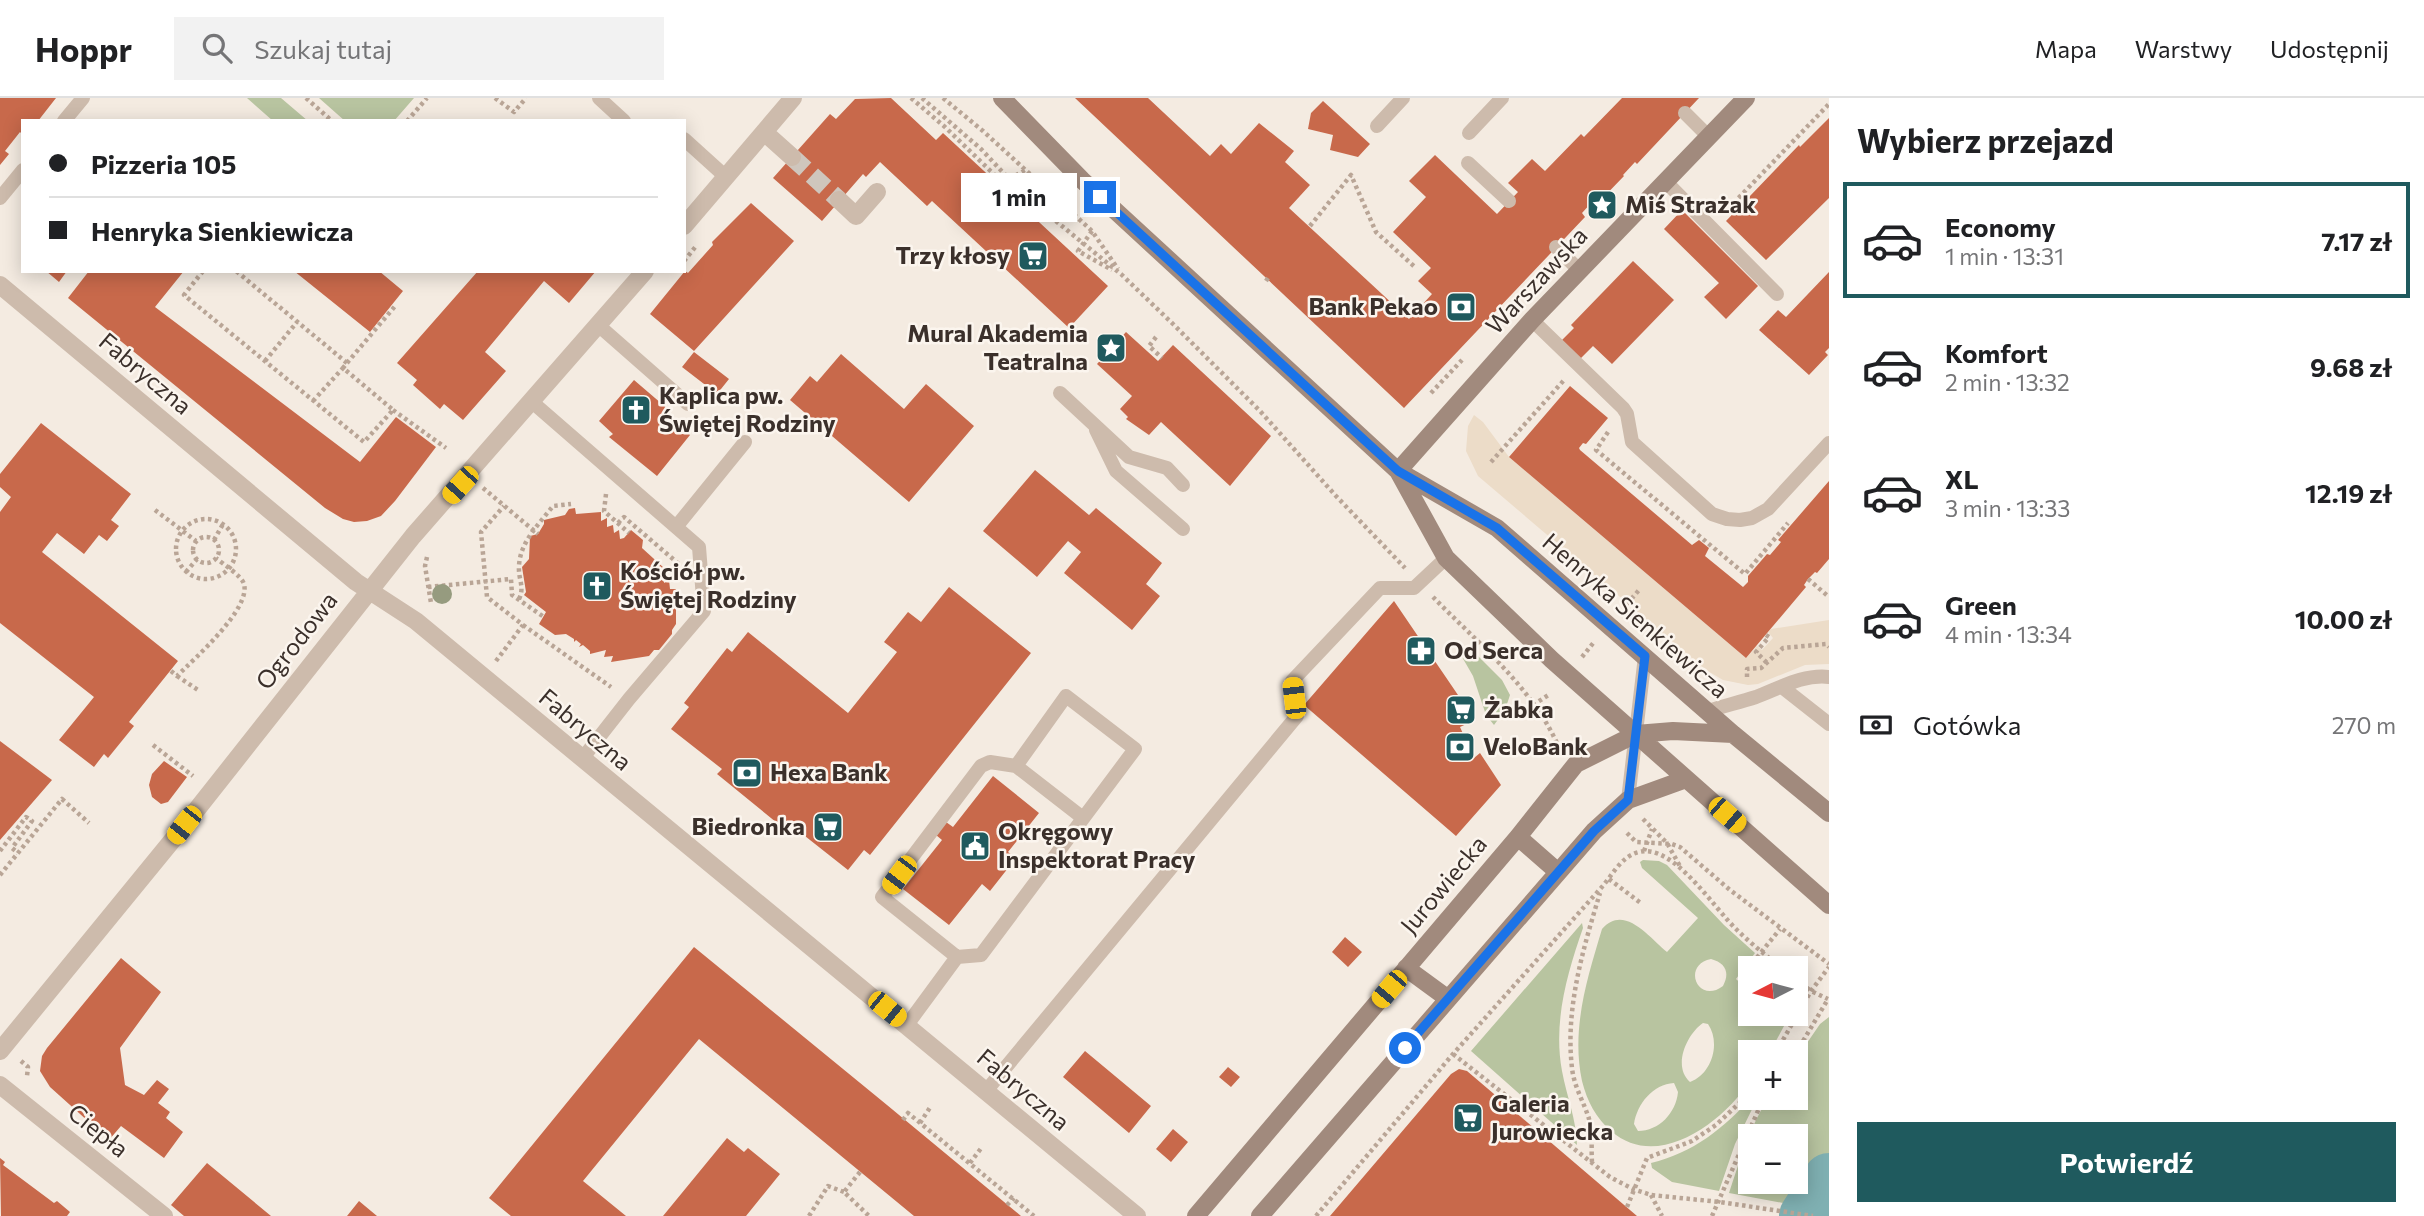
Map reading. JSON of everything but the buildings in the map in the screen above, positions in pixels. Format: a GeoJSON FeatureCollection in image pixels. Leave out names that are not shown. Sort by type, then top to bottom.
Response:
{"type":"FeatureCollection","features":[{"type":"Feature","properties":{"kind":"street"},"geometry":{"type":"LineString","coordinates":[[686,224],[793,98]]}},
{"type":"Feature","properties":{"kind":"street","name":"Henryka Sienkiewicza"},"geometry":{"type":"LineString","coordinates":[[990,98],[1006,104],[1153,246],[1398,471],[1497,528],[1733,734],[1829,813]]}},
{"type":"Feature","properties":{"kind":"street","name":"Warszawska"},"geometry":{"type":"LineString","coordinates":[[1398,471],[1532,320],[1746,98]]}},
{"type":"Feature","properties":{"kind":"street"},"geometry":{"type":"LineString","coordinates":[[764,132],[792,157]]}},
{"type":"Feature","properties":{"kind":"street"},"geometry":{"type":"LineString","coordinates":[[839,200],[856,216],[877,192]]}},
{"type":"Feature","properties":{"kind":"street","name":"Ogrodowa"},"geometry":{"type":"LineString","coordinates":[[0,1051],[175,837],[413,536],[643,273]]}},
{"type":"Feature","properties":{"kind":"street","name":"Fabryczna"},"geometry":{"type":"LineString","coordinates":[[0,285],[368,591],[416,621],[1137,1216]]}},
{"type":"Feature","properties":{"kind":"street","name":"Henryka Sienkiewicza"},"geometry":{"type":"LineString","coordinates":[[1398,471],[1446,558],[1552,660],[1829,905]]}},
{"type":"Feature","properties":{"kind":"street"},"geometry":{"type":"LineString","coordinates":[[1636,734],[1673,731],[1733,734]]}},
{"type":"Feature","properties":{"kind":"street","name":"Jurowiecka"},"geometry":{"type":"LineString","coordinates":[[1196,1216],[1576,764],[1636,734]]}},
{"type":"Feature","properties":{"kind":"street"},"geometry":{"type":"LineString","coordinates":[[1260,1216],[1594,831],[1628,800],[1686,779]]}},
{"type":"Feature","properties":{"kind":"street"},"geometry":{"type":"LineString","coordinates":[[1518,836],[1558,872]]}},
{"type":"Feature","properties":{"kind":"street"},"geometry":{"type":"LineString","coordinates":[[1406,968],[1447,998]]}},
{"type":"Feature","properties":{"kind":"street","name":"Ciepła"},"geometry":{"type":"LineString","coordinates":[[0,1085],[164,1216]]}},
{"type":"Feature","properties":{"kind":"lane"},"geometry":{"type":"LineString","coordinates":[[66,119],[83,98]]}},
{"type":"Feature","properties":{"kind":"lane"},"geometry":{"type":"LineString","coordinates":[[599,98],[622,119]]}},
{"type":"Feature","properties":{"kind":"lane"},"geometry":{"type":"LineString","coordinates":[[1377,126],[1403,98]]}},
{"type":"Feature","properties":{"kind":"lane"},"geometry":{"type":"LineString","coordinates":[[1469,133],[1502,98]]}},
{"type":"Feature","properties":{"kind":"lane"},"geometry":{"type":"LineString","coordinates":[[1685,113],[1709,136]]}},
{"type":"Feature","properties":{"kind":"lane"},"geometry":{"type":"LineString","coordinates":[[686,141],[726,177]]}},
{"type":"Feature","properties":{"kind":"lane"},"geometry":{"type":"LineString","coordinates":[[1468,163],[1509,201]]}},
{"type":"Feature","properties":{"kind":"lane"},"geometry":{"type":"LineString","coordinates":[[0,198],[21,172]]}},
{"type":"Feature","properties":{"kind":"lane"},"geometry":{"type":"LineString","coordinates":[[1665,181],[1777,294]]}},
{"type":"Feature","properties":{"kind":"lane"},"geometry":{"type":"LineString","coordinates":[[1556,247],[1579,270]]}},
{"type":"Feature","properties":{"kind":"lane"},"geometry":{"type":"LineString","coordinates":[[1532,320],[1623,408],[1627,414],[1632,442],[1712,514],[1740,520],[1752,518],[1768,509],[1829,443]]}},
{"type":"Feature","properties":{"kind":"lane"},"geometry":{"type":"LineString","coordinates":[[598,325],[688,404]]}},
{"type":"Feature","properties":{"kind":"lane"},"geometry":{"type":"LineString","coordinates":[[1060,393],[1129,457],[1167,468],[1183,485]]}},
{"type":"Feature","properties":{"kind":"lane"},"geometry":{"type":"LineString","coordinates":[[531,401],[699,547],[705,611],[629,699],[582,759]]}},
{"type":"Feature","properties":{"kind":"lane"},"geometry":{"type":"LineString","coordinates":[[1092,422],[1116,471],[1183,529]]}},
{"type":"Feature","properties":{"kind":"lane"},"geometry":{"type":"LineString","coordinates":[[676,527],[745,442]]}},
{"type":"Feature","properties":{"kind":"lane"},"geometry":{"type":"LineString","coordinates":[[986,1091],[1297,716],[1292,681],[1380,588],[1414,588],[1446,558]]}},
{"type":"Feature","properties":{"kind":"lane"},"geometry":{"type":"LineString","coordinates":[[1628,800],[1645,656]]}},
{"type":"Feature","properties":{"kind":"lane"},"geometry":{"type":"LineString","coordinates":[[1708,711],[1816,676],[1829,677]]}},
{"type":"Feature","properties":{"kind":"lane"},"geometry":{"type":"LineString","coordinates":[[1782,687],[1829,724]]}},
{"type":"Feature","properties":{"kind":"lane"},"geometry":{"type":"LineString","coordinates":[[1016,766],[1066,696],[1135,749],[981,955],[957,957],[882,897],[981,765],[990,762],[1016,766],[1083,818]]}},
{"type":"Feature","properties":{"kind":"lane"},"geometry":{"type":"LineString","coordinates":[[907,1025],[957,957]]}},
{"type":"Feature","properties":{"kind":"path"},"geometry":{"type":"LineString","coordinates":[[306,98],[330,119]]}},
{"type":"Feature","properties":{"kind":"path"},"geometry":{"type":"LineString","coordinates":[[409,119],[427,98]]}},
{"type":"Feature","properties":{"kind":"path"},"geometry":{"type":"LineString","coordinates":[[495,98],[514,112],[526,98]]}},
{"type":"Feature","properties":{"kind":"path"},"geometry":{"type":"LineString","coordinates":[[911,98],[1003,183],[1025,170]]}},
{"type":"Feature","properties":{"kind":"path"},"geometry":{"type":"LineString","coordinates":[[922,98],[981,149],[1009,180],[1053,220],[1122,275],[1260,411],[1336,496],[1515,681],[1553,734],[1561,751]]}},
{"type":"Feature","properties":{"kind":"path"},"geometry":{"type":"LineString","coordinates":[[943,98],[1092,231],[1122,275]]}},
{"type":"Feature","properties":{"kind":"path"},"geometry":{"type":"LineString","coordinates":[[1692,207],[1720,217],[1829,104]]}},
{"type":"Feature","properties":{"kind":"path"},"geometry":{"type":"LineString","coordinates":[[1310,226],[1351,176],[1376,232],[1416,268]]}},
{"type":"Feature","properties":{"kind":"path"},"geometry":{"type":"LineString","coordinates":[[1092,231],[1078,251],[1122,275]]}},
{"type":"Feature","properties":{"kind":"path"},"geometry":{"type":"LineString","coordinates":[[201,273],[184,295],[364,442],[393,410]]}},
{"type":"Feature","properties":{"kind":"path"},"geometry":{"type":"LineString","coordinates":[[238,273],[297,322],[393,410],[446,448]]}},
{"type":"Feature","properties":{"kind":"path"},"geometry":{"type":"LineString","coordinates":[[313,401],[396,305]]}},
{"type":"Feature","properties":{"kind":"path"},"geometry":{"type":"LineString","coordinates":[[265,361],[297,322]]}},
{"type":"Feature","properties":{"kind":"path"},"geometry":{"type":"LineString","coordinates":[[1156,337],[1149,346],[1161,358]]}},
{"type":"Feature","properties":{"kind":"path"},"geometry":{"type":"LineString","coordinates":[[1491,462],[1566,378],[1558,344]]}},
{"type":"Feature","properties":{"kind":"path"},"geometry":{"type":"LineString","coordinates":[[483,487],[536,532]]}},
{"type":"Feature","properties":{"kind":"path"},"geometry":{"type":"LineString","coordinates":[[604,496],[604,511],[629,533]]}},
{"type":"Feature","properties":{"kind":"path"},"geometry":{"type":"LineString","coordinates":[[519,599],[523,591],[519,565],[527,538],[536,532],[553,506],[571,504]]}},
{"type":"Feature","properties":{"kind":"path"},"geometry":{"type":"LineString","coordinates":[[504,506],[481,532],[487,597],[629,699]]}},
{"type":"Feature","properties":{"kind":"path"},"geometry":{"type":"LineString","coordinates":[[155,510],[196,541]]}},
{"type":"Feature","properties":{"kind":"path"},"geometry":{"type":"LineString","coordinates":[[208,519],[223,524],[234,537],[237,548],[229,569],[210,580],[198,579],[186,572],[176,556],[176,544],[182,530],[197,520],[208,519]]}},
{"type":"Feature","properties":{"kind":"path"},"geometry":{"type":"LineString","coordinates":[[214,540],[223,524]]}},
{"type":"Feature","properties":{"kind":"path"},"geometry":{"type":"LineString","coordinates":[[205,537],[214,540],[219,551],[216,558],[203,563],[197,559],[193,553],[196,541],[205,537]]}},
{"type":"Feature","properties":{"kind":"path"},"geometry":{"type":"LineString","coordinates":[[1769,545],[1774,550]]}},
{"type":"Feature","properties":{"kind":"path"},"geometry":{"type":"LineString","coordinates":[[177,676],[213,639],[242,603],[242,579],[216,558]]}},
{"type":"Feature","properties":{"kind":"path"},"geometry":{"type":"LineString","coordinates":[[186,572],[197,559]]}},
{"type":"Feature","properties":{"kind":"path"},"geometry":{"type":"LineString","coordinates":[[428,587],[511,579],[512,595],[544,617]]}},
{"type":"Feature","properties":{"kind":"path"},"geometry":{"type":"LineString","coordinates":[[1808,579],[1829,597]]}},
{"type":"Feature","properties":{"kind":"path"},"geometry":{"type":"LineString","coordinates":[[1628,604],[1639,590]]}},
{"type":"Feature","properties":{"kind":"path"},"geometry":{"type":"LineString","coordinates":[[495,662],[523,625]]}},
{"type":"Feature","properties":{"kind":"path"},"geometry":{"type":"LineString","coordinates":[[1766,635],[1769,637],[1756,652],[1767,663]]}},
{"type":"Feature","properties":{"kind":"path"},"geometry":{"type":"LineString","coordinates":[[1579,661],[1600,636]]}},
{"type":"Feature","properties":{"kind":"path"},"geometry":{"type":"LineString","coordinates":[[1747,669],[1761,668],[1783,649],[1828,644]]}},
{"type":"Feature","properties":{"kind":"path"},"geometry":{"type":"LineString","coordinates":[[171,671],[198,690]]}},
{"type":"Feature","properties":{"kind":"path"},"geometry":{"type":"LineString","coordinates":[[1533,705],[1550,694]]}},
{"type":"Feature","properties":{"kind":"path"},"geometry":{"type":"LineString","coordinates":[[153,745],[210,790]]}},
{"type":"Feature","properties":{"kind":"path"},"geometry":{"type":"LineString","coordinates":[[0,875],[62,799],[89,823]]}},
{"type":"Feature","properties":{"kind":"path"},"geometry":{"type":"LineString","coordinates":[[0,851],[26,817],[32,821],[12,848],[18,853]]}},
{"type":"Feature","properties":{"kind":"path"},"geometry":{"type":"LineString","coordinates":[[1644,851],[1652,828],[1667,843],[1681,869]]}},
{"type":"Feature","properties":{"kind":"path"},"geometry":{"type":"LineString","coordinates":[[1624,830],[1636,842],[1667,843],[1680,847],[1780,929],[1829,965],[1783,1040]]}},
{"type":"Feature","properties":{"kind":"path"},"geometry":{"type":"LineString","coordinates":[[1316,1216],[1452,1054],[1609,879],[1622,861],[1635,852],[1644,851],[1663,856],[1681,869],[1735,928],[1768,956]]}},
{"type":"Feature","properties":{"kind":"path"},"geometry":{"type":"LineString","coordinates":[[1609,879],[1642,904]]}},
{"type":"Feature","properties":{"kind":"path"},"geometry":{"type":"LineString","coordinates":[[1592,1162],[1590,1120],[1572,1072],[1569,1040],[1571,1007],[1601,888]]}},
{"type":"Feature","properties":{"kind":"path"},"geometry":{"type":"LineString","coordinates":[[1758,956],[1780,929]]}},
{"type":"Feature","properties":{"kind":"path"},"geometry":{"type":"LineString","coordinates":[[1804,1040],[1828,999],[1808,989]]}},
{"type":"Feature","properties":{"kind":"path"},"geometry":{"type":"LineString","coordinates":[[1452,1054],[1610,1177],[1633,1189],[1651,1195],[1814,1216]]}},
{"type":"Feature","properties":{"kind":"path"},"geometry":{"type":"LineString","coordinates":[[1627,1207],[1647,1158],[1692,1141],[1716,1125],[1738,1104]]}},
{"type":"Feature","properties":{"kind":"path"},"geometry":{"type":"LineString","coordinates":[[920,1123],[931,1106]]}},
{"type":"Feature","properties":{"kind":"path"},"geometry":{"type":"LineString","coordinates":[[1712,1216],[1758,1110]]}},
{"type":"Feature","properties":{"kind":"path"},"geometry":{"type":"LineString","coordinates":[[903,1120],[908,1114],[1034,1216]]}},
{"type":"Feature","properties":{"kind":"path"},"geometry":{"type":"LineString","coordinates":[[970,1163],[982,1147]]}},
{"type":"Feature","properties":{"kind":"path"},"geometry":{"type":"LineString","coordinates":[[844,1192],[860,1172]]}},
{"type":"Feature","properties":{"kind":"path"},"geometry":{"type":"LineString","coordinates":[[809,1216],[828,1186],[844,1192],[869,1216]]}},
{"type":"Feature","properties":{"kind":"path"},"geometry":{"type":"LineString","coordinates":[[1651,1195],[1662,1216]]}},
{"type":"Feature","properties":{"kind":"path"},"geometry":{"type":"LineString","coordinates":[[1007,1205],[1014,1198]]}},
{"type":"Feature","properties":{"kind":"green space"},"geometry":{"type":"Polygon","coordinates":[[[247,98],[281,98],[306,119],[271,119],[247,98]]]}},
{"type":"Feature","properties":{"kind":"green space"},"geometry":{"type":"Polygon","coordinates":[[[319,98],[414,98],[396,119],[343,119],[319,98]]]}},
{"type":"Feature","properties":{"kind":"green space"},"geometry":{"type":"Polygon","coordinates":[[[1458,650],[1475,653],[1502,680],[1510,695],[1505,710],[1494,725],[1486,715],[1473,676],[1458,650]]]}},
{"type":"Feature","properties":{"kind":"green space"},"geometry":{"type":"Polygon","coordinates":[[[1643,860],[1659,861],[1667,865],[1724,925],[1755,953],[1753,956],[1738,956],[1738,1026],[1784,1026],[1776,1040],[1738,1040],[1738,1097],[1724,1112],[1688,1137],[1669,1144],[1649,1146],[1629,1142],[1611,1131],[1597,1115],[1582,1081],[1578,1042],[1586,985],[1602,929],[1610,922],[1628,921],[1667,952],[1698,918],[1642,868],[1640,862],[1643,860]],[[1711,959],[1697,968],[1696,982],[1706,991],[1714,991],[1723,986],[1726,977],[1725,969],[1711,959]],[[1703,1023],[1687,1042],[1682,1059],[1682,1068],[1690,1082],[1704,1072],[1714,1049],[1712,1032],[1708,1024],[1703,1023]],[[1674,1083],[1659,1087],[1647,1096],[1634,1124],[1638,1131],[1653,1128],[1670,1114],[1677,1100],[1678,1092],[1674,1083]]]}},
{"type":"Feature","properties":{"kind":"green space"},"geometry":{"type":"Polygon","coordinates":[[[1582,923],[1583,928],[1563,998],[1559,1034],[1562,1071],[1577,1145],[1471,1051],[1582,923]]]}},
{"type":"Feature","properties":{"kind":"green space"},"geometry":{"type":"Polygon","coordinates":[[[1829,1017],[1829,1158],[1808,1192],[1808,1124],[1754,1124],[1761,1110],[1808,1110],[1808,1042],[1820,1024],[1829,1017]]]}},
{"type":"Feature","properties":{"kind":"green space"},"geometry":{"type":"Polygon","coordinates":[[[1739,1110],[1752,1110],[1745,1124],[1738,1124],[1738,1138],[1719,1191],[1672,1182],[1652,1168],[1651,1163],[1694,1146],[1739,1110]]]}},
{"type":"Feature","properties":{"kind":"green space"},"geometry":{"type":"Polygon","coordinates":[[[1738,1165],[1738,1194],[1806,1194],[1799,1206],[1729,1193],[1738,1165]]]}},
{"type":"Feature","properties":{"kind":"shaded area"},"geometry":{"type":"Polygon","coordinates":[[[1474,415],[1483,422],[1509,457],[1746,658],[1757,646],[1762,650],[1773,638],[1768,632],[1771,629],[1829,620],[1829,664],[1805,665],[1758,684],[1748,685],[1723,680],[1706,670],[1478,476],[1466,451],[1468,426],[1474,415]]]}},
{"type":"Feature","properties":{"kind":"waterway"},"geometry":{"type":"LineString","coordinates":[[1805,1216],[1829,1179]]}},
{"type":"Feature","properties":{"kind":"tunnel"},"geometry":{"type":"LineString","coordinates":[[792,157],[839,200]]}},
{"type":"Feature","properties":{"kind":"place","name":"Miś Strażak"},"geometry":{"type":"Point","coordinates":[1602,205]}},
{"type":"Feature","properties":{"kind":"place","name":"Trzy kłosy"},"geometry":{"type":"Point","coordinates":[1033,256]}},
{"type":"Feature","properties":{"kind":"place","name":"Bank Pekao"},"geometry":{"type":"Point","coordinates":[1461,307]}},
{"type":"Feature","properties":{"kind":"place","name":"Mural Akademia Teatralna"},"geometry":{"type":"Point","coordinates":[1111,348]}},
{"type":"Feature","properties":{"kind":"place","name":"Kaplica pw. Świętej Rodziny"},"geometry":{"type":"Point","coordinates":[636,410]}},
{"type":"Feature","properties":{"kind":"place","name":"Kościół pw. Świętej Rodziny"},"geometry":{"type":"Point","coordinates":[597,586]}},
{"type":"Feature","properties":{"kind":"place","name":"Od Serca"},"geometry":{"type":"Point","coordinates":[1421,651]}},
{"type":"Feature","properties":{"kind":"place","name":"Żabka"},"geometry":{"type":"Point","coordinates":[1461,710]}},
{"type":"Feature","properties":{"kind":"place","name":"VeloBank"},"geometry":{"type":"Point","coordinates":[1460,747]}},
{"type":"Feature","properties":{"kind":"place","name":"Hexa Bank"},"geometry":{"type":"Point","coordinates":[747,773]}},
{"type":"Feature","properties":{"kind":"place","name":"Biedronka"},"geometry":{"type":"Point","coordinates":[828,827]}},
{"type":"Feature","properties":{"kind":"place","name":"Okręgowy Inspektorat Pracy"},"geometry":{"type":"Point","coordinates":[975,846]}},
{"type":"Feature","properties":{"kind":"place","name":"Galeria Jurowiecka"},"geometry":{"type":"Point","coordinates":[1468,1118]}},
{"type":"Feature","properties":{"kind":"route"},"geometry":{"type":"LineString","coordinates":[[1100,197],[1398,471],[1497,528],[1645,656],[1628,800],[1594,831],[1405,1048]]}}]}
